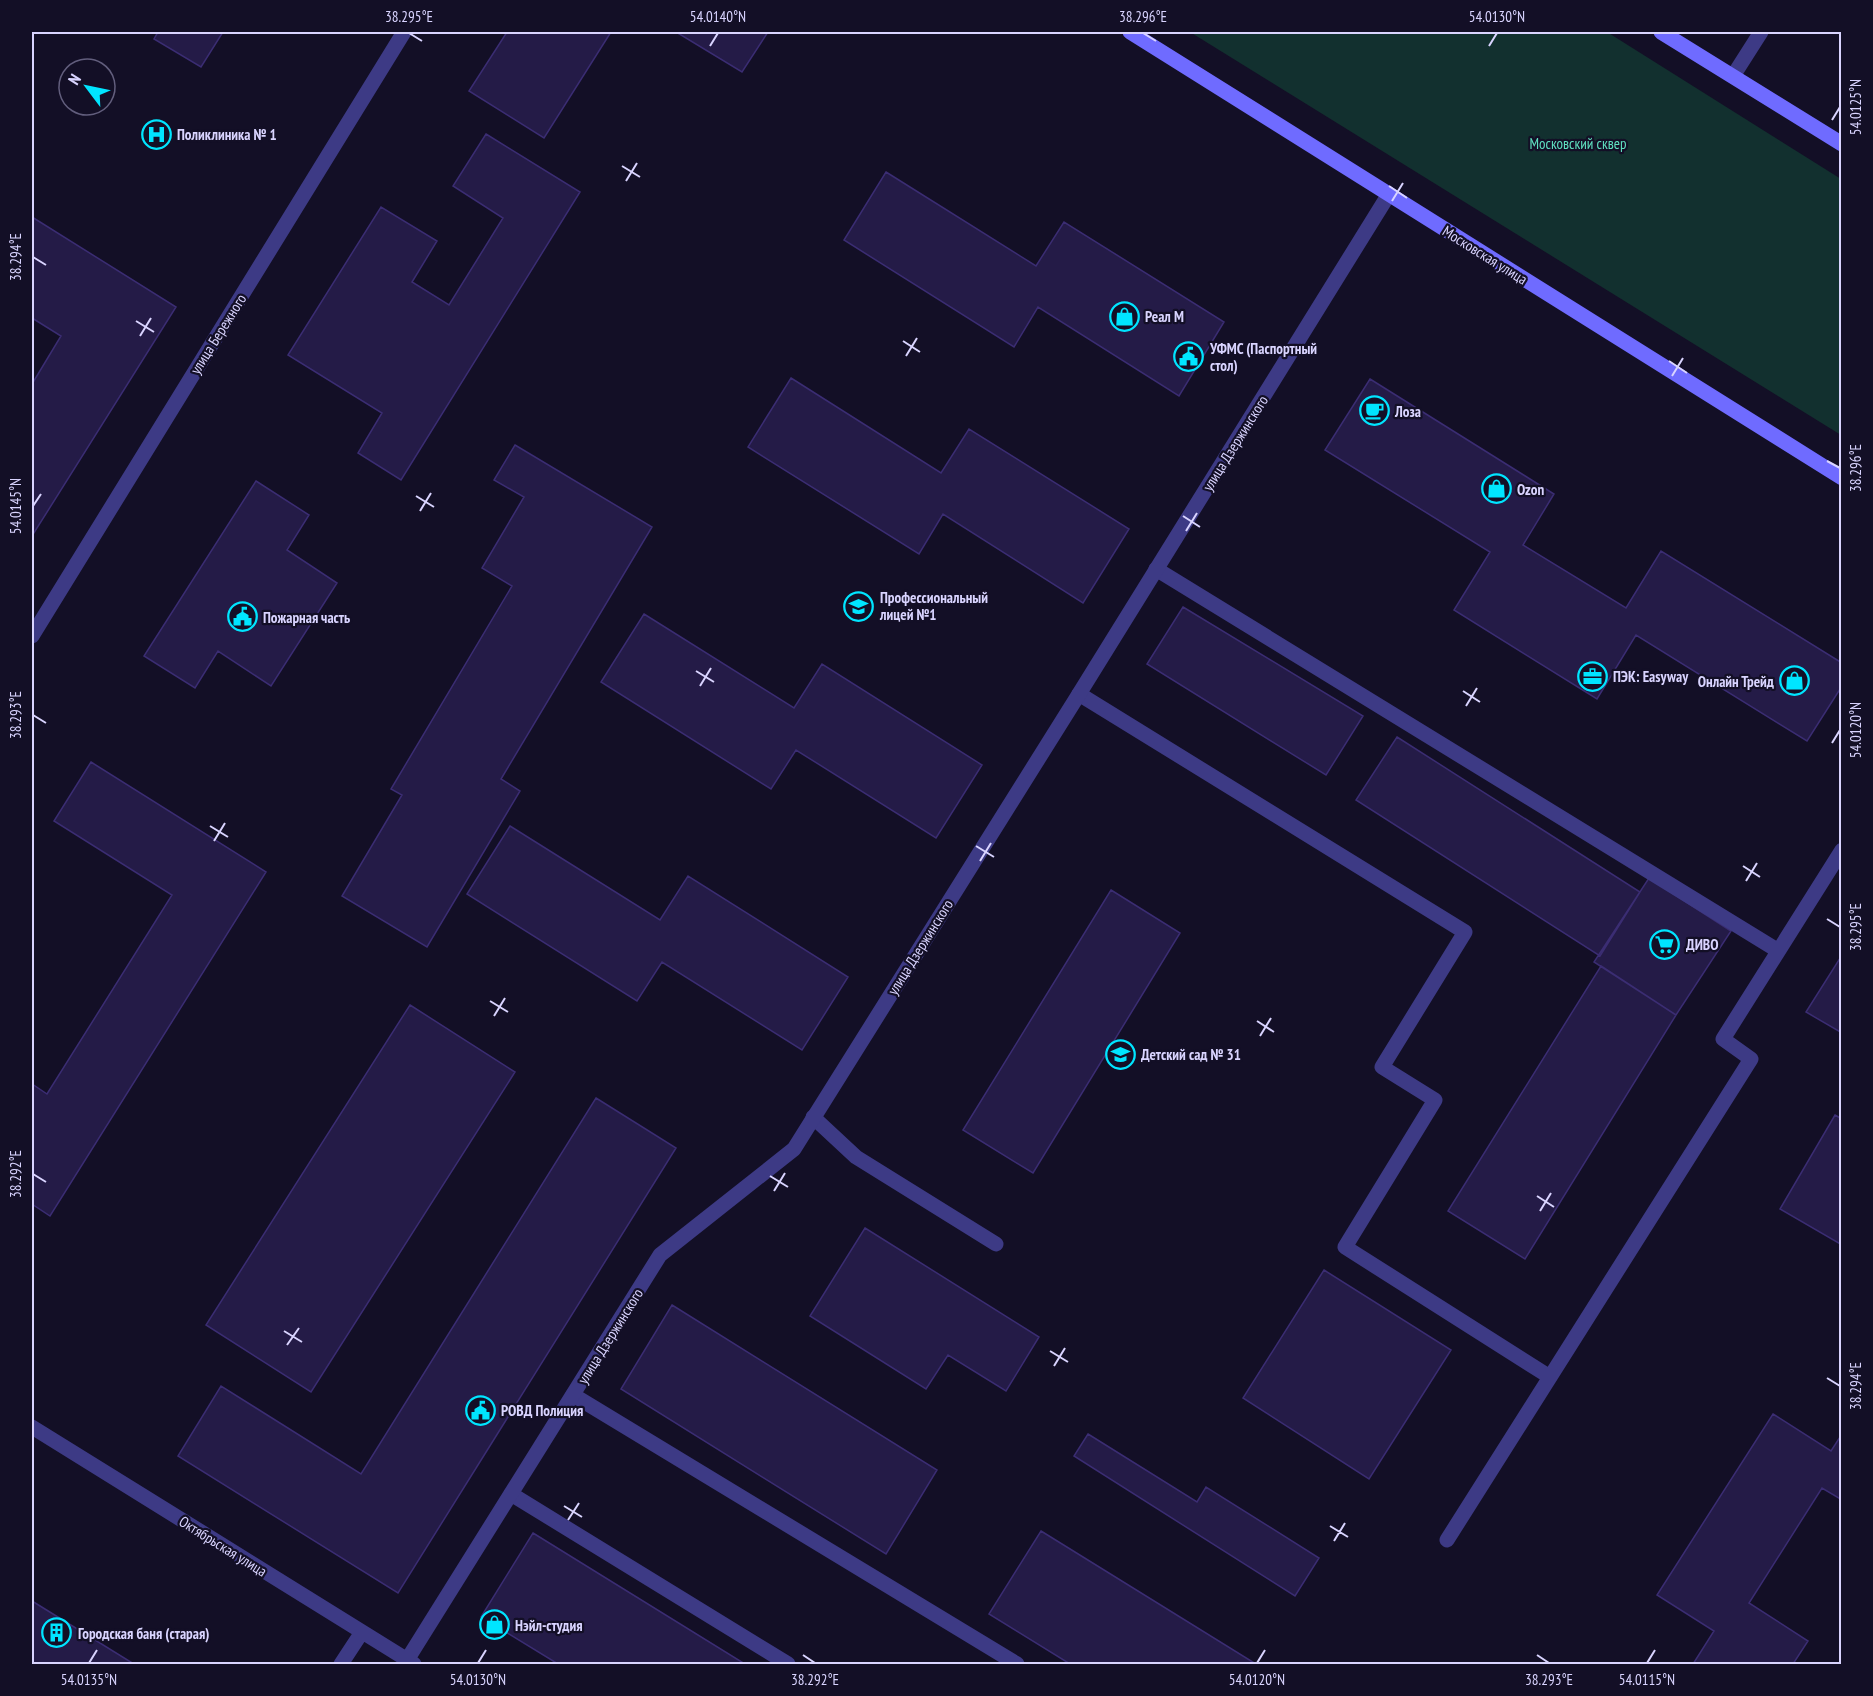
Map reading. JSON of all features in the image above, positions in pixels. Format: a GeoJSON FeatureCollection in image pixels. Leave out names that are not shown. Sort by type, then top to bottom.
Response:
{"type":"FeatureCollection","features":[{"type":"Feature","properties":{"kind":"main road","name":"Московская улица"},"geometry":{"type":"LineString","coordinates":[[1130,32],[1842,478]]}},
{"type":"Feature","properties":{"kind":"main road"},"geometry":{"type":"LineString","coordinates":[[1661,32],[1842,144]]}},
{"type":"Feature","properties":{"kind":"street","name":"улица Бережного"},"geometry":{"type":"LineString","coordinates":[[32,636],[404,32]]}},
{"type":"Feature","properties":{"kind":"street"},"geometry":{"type":"LineString","coordinates":[[1732,76],[1761,32]]}},
{"type":"Feature","properties":{"kind":"street","name":"улица Дзержинского"},"geometry":{"type":"LineString","coordinates":[[411,1662],[511,1494],[660,1255],[794,1149],[1080,694],[1389,194]]}},
{"type":"Feature","properties":{"kind":"street"},"geometry":{"type":"LineString","coordinates":[[1156,569],[1777,950]]}},
{"type":"Feature","properties":{"kind":"street"},"geometry":{"type":"LineString","coordinates":[[1080,694],[1465,932],[1382,1067],[1435,1100],[1345,1247],[1550,1377]]}},
{"type":"Feature","properties":{"kind":"street"},"geometry":{"type":"LineString","coordinates":[[1447,1540],[1750,1059],[1723,1039],[1842,850]]}},
{"type":"Feature","properties":{"kind":"street"},"geometry":{"type":"LineString","coordinates":[[813,1117],[856,1157],[996,1244]]}},
{"type":"Feature","properties":{"kind":"street"},"geometry":{"type":"LineString","coordinates":[[573,1395],[1017,1665]]}},
{"type":"Feature","properties":{"kind":"street","name":"Октябрьская улица"},"geometry":{"type":"LineString","coordinates":[[32,1427],[411,1662]]}},
{"type":"Feature","properties":{"kind":"street"},"geometry":{"type":"LineString","coordinates":[[511,1494],[789,1665]]}},
{"type":"Feature","properties":{"kind":"street"},"geometry":{"type":"LineString","coordinates":[[341,1665],[362,1632]]}},
{"type":"Feature","properties":{"kind":"green space","name":"Московский сквер"},"geometry":{"type":"Polygon","coordinates":[[[1190,32],[1607,32],[1841,179],[1841,435],[1190,32]]]}},
{"type":"Feature","properties":{"kind":"building"},"geometry":{"type":"Polygon","coordinates":[[[158,32],[223,32],[201,67],[154,39],[158,32]]]}},
{"type":"Feature","properties":{"kind":"building"},"geometry":{"type":"Polygon","coordinates":[[[507,32],[611,32],[544,138],[469,91],[507,32]]]}},
{"type":"Feature","properties":{"kind":"building"},"geometry":{"type":"Polygon","coordinates":[[[676,32],[768,32],[742,72],[676,32]]]}},
{"type":"Feature","properties":{"kind":"building"},"geometry":{"type":"Polygon","coordinates":[[[486,134],[580,192],[401,480],[358,453],[382,413],[288,355],[381,207],[437,241],[412,282],[449,305],[503,218],[453,186],[486,134]]]}},
{"type":"Feature","properties":{"kind":"building"},"geometry":{"type":"Polygon","coordinates":[[[886,172],[1036,266],[1064,222],[1224,322],[1179,396],[1038,307],[1014,347],[844,240],[886,172]]]}},
{"type":"Feature","properties":{"kind":"building"},"geometry":{"type":"Polygon","coordinates":[[[32,217],[176,307],[32,536],[32,384],[61,336],[32,318],[32,217]]]}},
{"type":"Feature","properties":{"kind":"building"},"geometry":{"type":"Polygon","coordinates":[[[791,378],[941,473],[969,429],[1129,529],[1083,603],[943,514],[919,554],[748,447],[791,378]]]}},
{"type":"Feature","properties":{"kind":"building"},"geometry":{"type":"Polygon","coordinates":[[[1370,379],[1554,494],[1523,545],[1626,608],[1661,551],[1842,663],[1842,686],[1807,741],[1636,635],[1597,699],[1454,610],[1490,552],[1325,450],[1370,379]]]}},
{"type":"Feature","properties":{"kind":"building"},"geometry":{"type":"Polygon","coordinates":[[[515,445],[652,527],[501,779],[520,791],[427,947],[342,896],[402,795],[391,789],[512,586],[482,568],[524,497],[494,480],[515,445]]]}},
{"type":"Feature","properties":{"kind":"building","name":"Пожарная часть"},"geometry":{"type":"Polygon","coordinates":[[[256,481],[309,515],[287,550],[337,583],[271,686],[218,651],[195,688],[144,656],[256,481]]]}},
{"type":"Feature","properties":{"kind":"building"},"geometry":{"type":"Polygon","coordinates":[[[1183,607],[1363,716],[1326,775],[1147,664],[1183,607]]]}},
{"type":"Feature","properties":{"kind":"building"},"geometry":{"type":"Polygon","coordinates":[[[644,614],[794,708],[822,664],[982,765],[936,838],[796,750],[771,789],[601,682],[644,614]]]}},
{"type":"Feature","properties":{"kind":"building"},"geometry":{"type":"Polygon","coordinates":[[[1397,737],[1640,892],[1600,956],[1356,800],[1397,737]]]}},
{"type":"Feature","properties":{"kind":"building"},"geometry":{"type":"Polygon","coordinates":[[[91,762],[266,872],[50,1216],[32,1204],[32,1084],[47,1094],[172,895],[54,821],[91,762]]]}},
{"type":"Feature","properties":{"kind":"building"},"geometry":{"type":"Polygon","coordinates":[[[510,826],[660,920],[688,876],[848,977],[802,1050],[662,962],[637,1001],[467,894],[510,826]]]}},
{"type":"Feature","properties":{"kind":"building","name":"ДИВО"},"geometry":{"type":"Polygon","coordinates":[[[1649,878],[1731,931],[1676,1015],[1594,962],[1649,878]]]}},
{"type":"Feature","properties":{"kind":"building"},"geometry":{"type":"Polygon","coordinates":[[[1111,890],[1180,933],[1033,1173],[963,1130],[1111,890]]]}},
{"type":"Feature","properties":{"kind":"building"},"geometry":{"type":"Polygon","coordinates":[[[1842,955],[1842,1033],[1806,1012],[1842,955]]]}},
{"type":"Feature","properties":{"kind":"building"},"geometry":{"type":"Polygon","coordinates":[[[1601,966],[1676,1015],[1525,1259],[1448,1211],[1601,966]]]}},
{"type":"Feature","properties":{"kind":"building"},"geometry":{"type":"Polygon","coordinates":[[[410,1005],[515,1072],[311,1392],[206,1325],[410,1005]]]}},
{"type":"Feature","properties":{"kind":"building"},"geometry":{"type":"Polygon","coordinates":[[[596,1098],[676,1148],[398,1593],[178,1456],[221,1386],[361,1474],[596,1098]]]}},
{"type":"Feature","properties":{"kind":"building"},"geometry":{"type":"Polygon","coordinates":[[[1835,1115],[1842,1119],[1842,1245],[1780,1209],[1835,1115]]]}},
{"type":"Feature","properties":{"kind":"building"},"geometry":{"type":"Polygon","coordinates":[[[865,1228],[1039,1337],[1006,1391],[948,1355],[926,1389],[810,1316],[865,1228]]]}},
{"type":"Feature","properties":{"kind":"building"},"geometry":{"type":"Polygon","coordinates":[[[1324,1270],[1451,1350],[1369,1479],[1243,1398],[1324,1270]]]}},
{"type":"Feature","properties":{"kind":"building"},"geometry":{"type":"Polygon","coordinates":[[[672,1305],[937,1470],[886,1554],[621,1389],[672,1305]]]}},
{"type":"Feature","properties":{"kind":"building"},"geometry":{"type":"Polygon","coordinates":[[[1773,1414],[1831,1451],[1842,1434],[1842,1500],[1822,1488],[1749,1603],[1808,1641],[1793,1664],[1693,1664],[1714,1631],[1657,1595],[1773,1414]]]}},
{"type":"Feature","properties":{"kind":"building"},"geometry":{"type":"Polygon","coordinates":[[[1088,1434],[1197,1502],[1206,1487],[1319,1558],[1295,1596],[1074,1456],[1088,1434]]]}},
{"type":"Feature","properties":{"kind":"building"},"geometry":{"type":"Polygon","coordinates":[[[1041,1531],[1256,1664],[1070,1664],[989,1614],[1041,1531]]]}},
{"type":"Feature","properties":{"kind":"building"},"geometry":{"type":"Polygon","coordinates":[[[533,1533],[745,1664],[558,1664],[481,1617],[533,1533]]]}},
{"type":"Feature","properties":{"kind":"building","name":"Городская баня (старая)"},"geometry":{"type":"Polygon","coordinates":[[[32,1601],[134,1664],[32,1664],[32,1601]]]}},
{"type":"Feature","properties":{"kind":"place","name":"Поликлиника № 1"},"geometry":{"type":"Point","coordinates":[156,134]}},
{"type":"Feature","properties":{"kind":"place","name":"Реал М"},"geometry":{"type":"Point","coordinates":[1124,316]}},
{"type":"Feature","properties":{"kind":"place","name":"УФМС (Паспортный стол)"},"geometry":{"type":"Point","coordinates":[1189,357]}},
{"type":"Feature","properties":{"kind":"place","name":"Лоза"},"geometry":{"type":"Point","coordinates":[1374,411]}},
{"type":"Feature","properties":{"kind":"place","name":"Ozon"},"geometry":{"type":"Point","coordinates":[1496,489]}},
{"type":"Feature","properties":{"kind":"place","name":"Профессиональный лицей №1"},"geometry":{"type":"Point","coordinates":[859,606]}},
{"type":"Feature","properties":{"kind":"place","name":"Пожарная часть"},"geometry":{"type":"Point","coordinates":[242,617]}},
{"type":"Feature","properties":{"kind":"place","name":"ПЭК: Easyway"},"geometry":{"type":"Point","coordinates":[1592,676]}},
{"type":"Feature","properties":{"kind":"place","name":"Онлайн Трейд"},"geometry":{"type":"Point","coordinates":[1795,681]}},
{"type":"Feature","properties":{"kind":"place","name":"ДИВО"},"geometry":{"type":"Point","coordinates":[1665,944]}},
{"type":"Feature","properties":{"kind":"place","name":"Детский сад № 31"},"geometry":{"type":"Point","coordinates":[1120,1054]}},
{"type":"Feature","properties":{"kind":"place","name":"РОВД Полиция"},"geometry":{"type":"Point","coordinates":[480,1410]}},
{"type":"Feature","properties":{"kind":"place","name":"Нэйл-студия"},"geometry":{"type":"Point","coordinates":[494,1625]}},
{"type":"Feature","properties":{"kind":"place","name":"Городская баня (старая)"},"geometry":{"type":"Point","coordinates":[57,1633]}}]}
